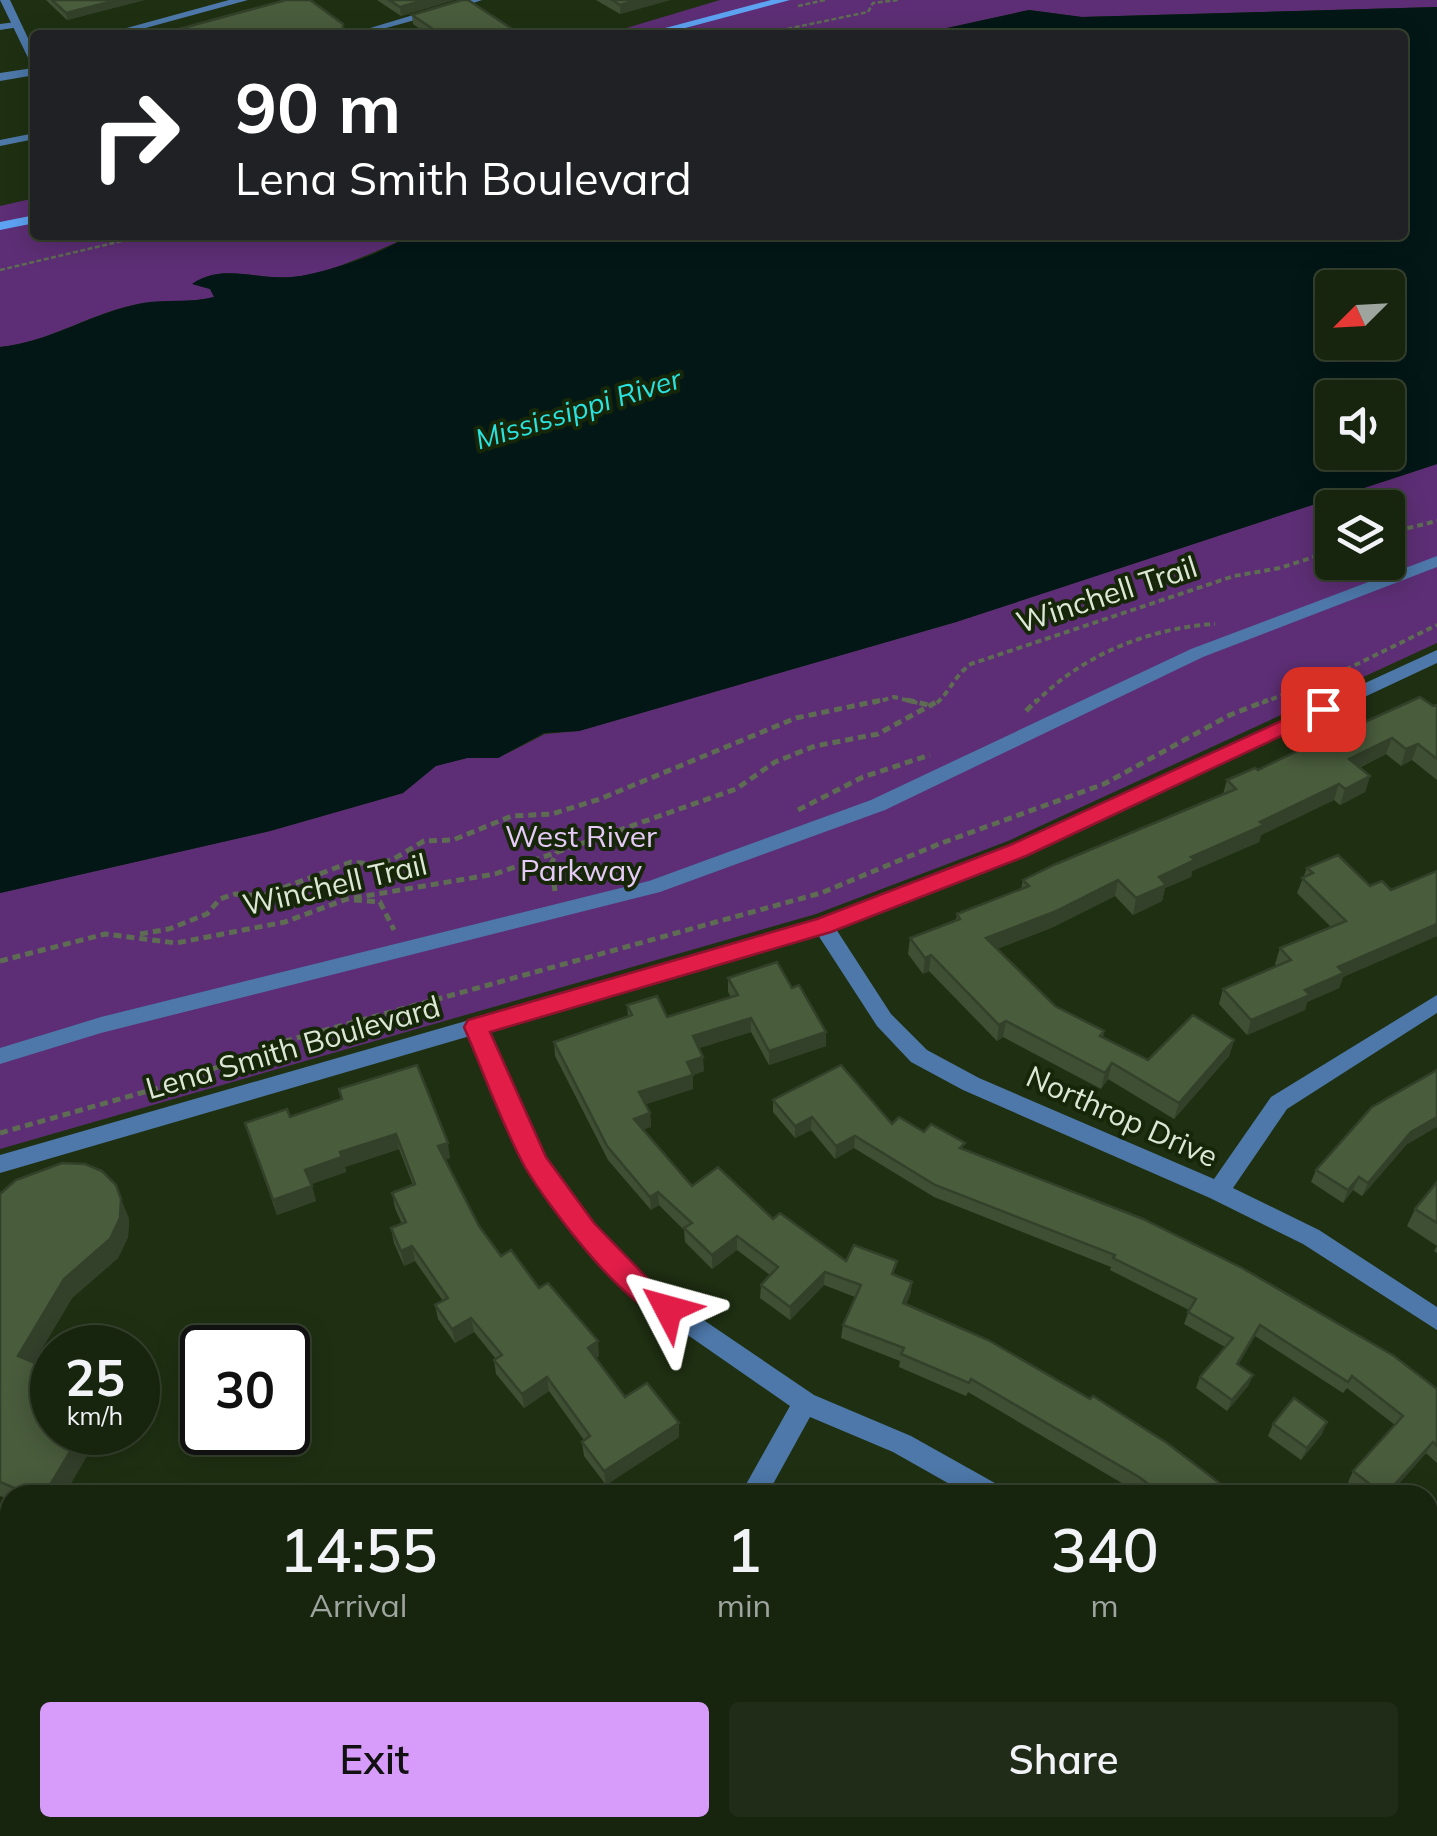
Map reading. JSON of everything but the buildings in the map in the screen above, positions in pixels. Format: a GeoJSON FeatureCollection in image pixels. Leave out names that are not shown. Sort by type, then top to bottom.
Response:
{"type":"FeatureCollection","features":[{"type":"Feature","properties":{"kind":"street"},"geometry":{"type":"LineString","coordinates":[[4,0],[30,53]]}},
{"type":"Feature","properties":{"kind":"street"},"geometry":{"type":"LineString","coordinates":[[127,30],[242,0]]}},
{"type":"Feature","properties":{"kind":"street"},"geometry":{"type":"LineString","coordinates":[[665,30],[784,0]]}},
{"type":"Feature","properties":{"kind":"street"},"geometry":{"type":"LineString","coordinates":[[0,77],[30,63]]}},
{"type":"Feature","properties":{"kind":"street"},"geometry":{"type":"LineString","coordinates":[[0,226],[30,219]]}},
{"type":"Feature","properties":{"kind":"street"},"geometry":{"type":"LineString","coordinates":[[0,1056],[101,1026],[652,887],[722,864],[878,804],[1197,652],[1437,560]]}},
{"type":"Feature","properties":{"kind":"street","name":"Lena Smith Boulevard"},"geometry":{"type":"LineString","coordinates":[[0,1164],[823,926],[1018,851],[1437,656]]}},
{"type":"Feature","properties":{"kind":"street","name":"Northrop Drive"},"geometry":{"type":"LineString","coordinates":[[823,926],[884,1020],[920,1056],[972,1084],[1311,1237],[1437,1320]]}},
{"type":"Feature","properties":{"kind":"street"},"geometry":{"type":"LineString","coordinates":[[1218,1192],[1279,1103],[1437,1003]]}},
{"type":"Feature","properties":{"kind":"street"},"geometry":{"type":"LineString","coordinates":[[476,1027],[536,1162],[585,1231],[641,1290],[805,1403],[902,1444],[976,1485]]}},
{"type":"Feature","properties":{"kind":"street"},"geometry":{"type":"LineString","coordinates":[[759,1485],[805,1403]]}},
{"type":"Feature","properties":{"kind":"lane"},"geometry":{"type":"LineString","coordinates":[[370,30],[478,0]]}},
{"type":"Feature","properties":{"kind":"lane"},"geometry":{"type":"LineString","coordinates":[[0,28],[16,25]]}},
{"type":"Feature","properties":{"kind":"lane"},"geometry":{"type":"LineString","coordinates":[[0,143],[30,137]]}},
{"type":"Feature","properties":{"kind":"path"},"geometry":{"type":"LineString","coordinates":[[782,30],[868,12],[873,3],[898,0]]}},
{"type":"Feature","properties":{"kind":"path"},"geometry":{"type":"LineString","coordinates":[[105,240],[107,244]]}},
{"type":"Feature","properties":{"kind":"path"},"geometry":{"type":"LineString","coordinates":[[0,270],[124,240]]}},
{"type":"Feature","properties":{"kind":"path"},"geometry":{"type":"LineString","coordinates":[[1405,529],[1437,521]]}},
{"type":"Feature","properties":{"kind":"path","name":"Winchell Trail"},"geometry":{"type":"LineString","coordinates":[[0,960],[106,934],[176,943],[285,922],[346,900],[495,874],[736,789],[774,762],[815,746],[878,734],[933,706],[949,692],[957,673],[970,664],[1234,576],[1315,557]]}},
{"type":"Feature","properties":{"kind":"path"},"geometry":{"type":"LineString","coordinates":[[1024,714],[1054,682],[1093,656],[1202,624],[1223,624]]}},
{"type":"Feature","properties":{"kind":"path"},"geometry":{"type":"LineString","coordinates":[[0,1134],[182,1082],[275,1044],[821,893],[938,844],[1104,784],[1230,715],[1343,671],[1437,626]]}},
{"type":"Feature","properties":{"kind":"path"},"geometry":{"type":"LineString","coordinates":[[132,936],[169,929],[207,914],[220,899],[235,894],[262,896],[351,862],[372,864],[392,860],[424,841],[454,840],[512,816],[552,814],[600,799],[796,718],[825,715],[894,696],[933,706]]}},
{"type":"Feature","properties":{"kind":"path"},"geometry":{"type":"LineString","coordinates":[[788,818],[808,802],[863,777],[943,752]]}},
{"type":"Feature","properties":{"kind":"path"},"geometry":{"type":"LineString","coordinates":[[554,891],[551,864],[559,850]]}},
{"type":"Feature","properties":{"kind":"path"},"geometry":{"type":"LineString","coordinates":[[346,900],[380,902],[394,930]]}},
{"type":"Feature","properties":{"kind":"green space"},"geometry":{"type":"Polygon","coordinates":[[[720,0],[1437,0],[1437,7],[1081,17],[1029,10],[938,30],[620,30],[720,0]]]}},
{"type":"Feature","properties":{"kind":"green space"},"geometry":{"type":"Polygon","coordinates":[[[30,199],[30,240],[403,240],[308,275],[280,278],[216,274],[193,284],[210,289],[215,297],[125,307],[37,339],[0,347],[0,206],[30,199]]]}},
{"type":"Feature","properties":{"kind":"green space","name":"West River Parkway"},"geometry":{"type":"Polygon","coordinates":[[[1437,464],[1437,643],[1008,841],[816,914],[0,1149],[0,893],[270,831],[403,793],[435,766],[467,758],[498,758],[545,734],[579,731],[956,622],[1315,504],[1315,580],[1405,580],[1405,490],[1358,490],[1437,464]]]}},
{"type":"Feature","properties":{"kind":"water","name":"Mississippi River"},"geometry":{"type":"Polygon","coordinates":[[[1437,7],[1437,464],[1358,490],[1315,490],[1315,504],[956,622],[579,731],[544,733],[498,758],[467,758],[436,766],[403,793],[270,831],[0,893],[0,347],[37,339],[125,307],[214,297],[210,289],[192,284],[215,274],[303,276],[370,255],[401,240],[1408,240],[1408,30],[938,30],[1029,10],[1082,17],[1437,7]]]}},
{"type":"Feature","properties":{"kind":"route"},"geometry":{"type":"LineString","coordinates":[[668,1309],[641,1290],[585,1231],[536,1162],[476,1027],[823,926],[1018,851],[1323,709]]}}]}
